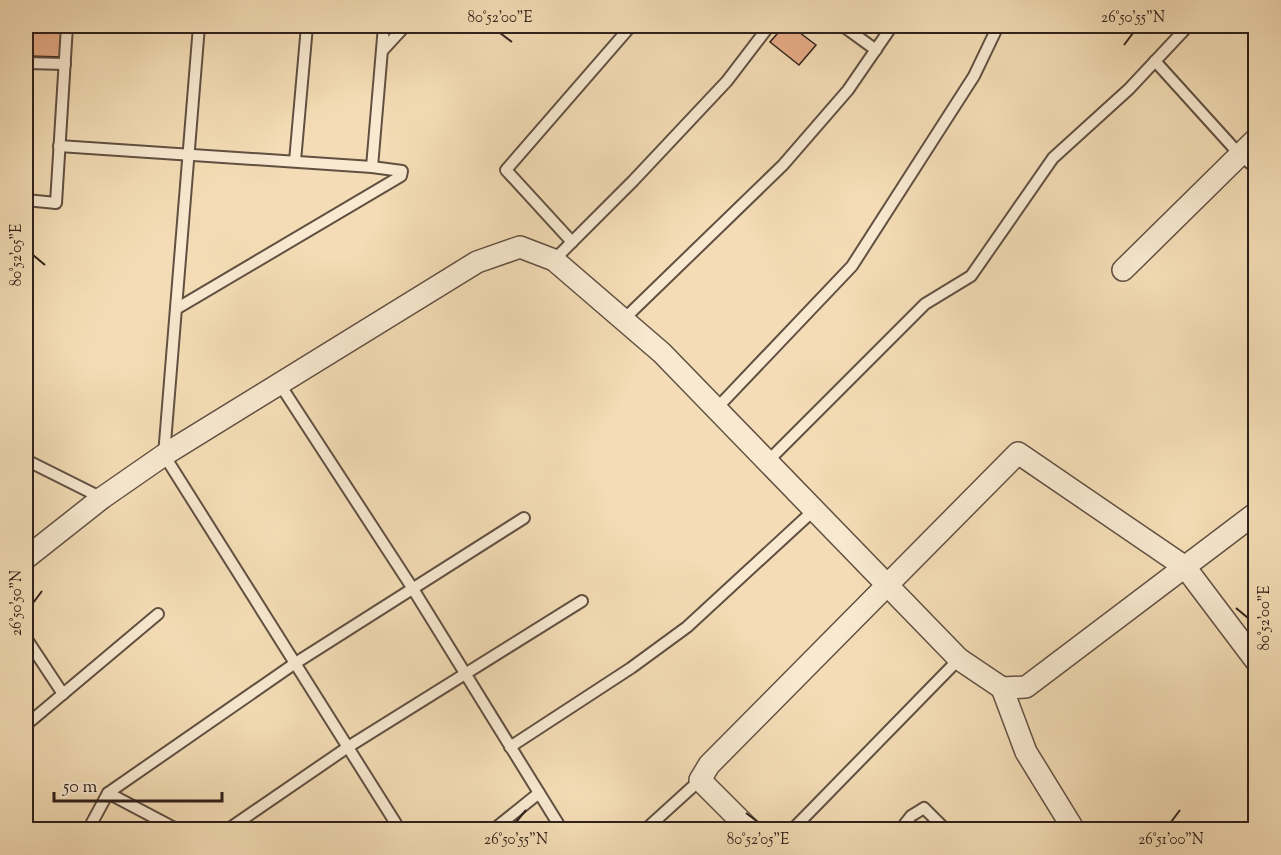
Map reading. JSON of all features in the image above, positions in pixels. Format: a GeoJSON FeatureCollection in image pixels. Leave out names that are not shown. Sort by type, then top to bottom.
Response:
{"type":"FeatureCollection","features":[{"type":"Feature","properties":{"kind":"street"},"geometry":{"type":"LineString","coordinates":[[1124,270],[1248,162],[1256,139]]}},
{"type":"Feature","properties":{"kind":"street"},"geometry":{"type":"LineString","coordinates":[[26,558],[102,498],[164,455],[477,262],[520,247],[554,260],[662,353],[959,659],[1002,687],[1026,687],[1256,513]]}},
{"type":"Feature","properties":{"kind":"street"},"geometry":{"type":"LineString","coordinates":[[750,830],[700,780],[709,765],[1018,453],[1185,567],[1256,661]]}},
{"type":"Feature","properties":{"kind":"street"},"geometry":{"type":"LineString","coordinates":[[1002,687],[1026,752],[1074,830]]}},
{"type":"Feature","properties":{"kind":"lane"},"geometry":{"type":"LineString","coordinates":[[26,201],[56,203],[67,26]]}},
{"type":"Feature","properties":{"kind":"lane"},"geometry":{"type":"LineString","coordinates":[[199,26],[164,455],[400,830]]}},
{"type":"Feature","properties":{"kind":"lane"},"geometry":{"type":"LineString","coordinates":[[295,161],[307,26]]}},
{"type":"Feature","properties":{"kind":"lane"},"geometry":{"type":"LineString","coordinates":[[372,166],[384,26]]}},
{"type":"Feature","properties":{"kind":"lane"},"geometry":{"type":"LineString","coordinates":[[382,51],[405,26]]}},
{"type":"Feature","properties":{"kind":"lane"},"geometry":{"type":"LineString","coordinates":[[572,242],[506,170],[631,26]]}},
{"type":"Feature","properties":{"kind":"lane"},"geometry":{"type":"LineString","coordinates":[[554,260],[633,181],[727,81],[769,26]]}},
{"type":"Feature","properties":{"kind":"lane"},"geometry":{"type":"LineString","coordinates":[[843,26],[876,50]]}},
{"type":"Feature","properties":{"kind":"lane"},"geometry":{"type":"LineString","coordinates":[[623,320],[783,165],[848,90],[892,26]]}},
{"type":"Feature","properties":{"kind":"lane"},"geometry":{"type":"LineString","coordinates":[[716,409],[852,266],[974,76],[998,26]]}},
{"type":"Feature","properties":{"kind":"lane"},"geometry":{"type":"LineString","coordinates":[[767,462],[925,304],[971,276],[1053,158],[1129,89],[1188,26]]}},
{"type":"Feature","properties":{"kind":"lane"},"geometry":{"type":"LineString","coordinates":[[1155,61],[1248,162]]}},
{"type":"Feature","properties":{"kind":"lane"},"geometry":{"type":"LineString","coordinates":[[26,63],[65,64]]}},
{"type":"Feature","properties":{"kind":"lane"},"geometry":{"type":"LineString","coordinates":[[59,146],[372,166],[402,171],[401,176],[176,309]]}},
{"type":"Feature","properties":{"kind":"lane"},"geometry":{"type":"LineString","coordinates":[[279,383],[413,589],[562,830]]}},
{"type":"Feature","properties":{"kind":"lane"},"geometry":{"type":"LineString","coordinates":[[26,460],[102,498]]}},
{"type":"Feature","properties":{"kind":"lane"},"geometry":{"type":"LineString","coordinates":[[510,747],[631,668],[687,627],[814,510]]}},
{"type":"Feature","properties":{"kind":"lane"},"geometry":{"type":"LineString","coordinates":[[88,830],[108,793],[294,664],[525,518]]}},
{"type":"Feature","properties":{"kind":"lane"},"geometry":{"type":"LineString","coordinates":[[227,830],[348,747],[582,600]]}},
{"type":"Feature","properties":{"kind":"lane"},"geometry":{"type":"LineString","coordinates":[[26,725],[158,614]]}},
{"type":"Feature","properties":{"kind":"lane"},"geometry":{"type":"LineString","coordinates":[[26,638],[63,694]]}},
{"type":"Feature","properties":{"kind":"lane"},"geometry":{"type":"LineString","coordinates":[[792,830],[959,659]]}},
{"type":"Feature","properties":{"kind":"lane"},"geometry":{"type":"LineString","coordinates":[[645,830],[700,780]]}},
{"type":"Feature","properties":{"kind":"lane"},"geometry":{"type":"LineString","coordinates":[[108,793],[178,830]]}},
{"type":"Feature","properties":{"kind":"lane"},"geometry":{"type":"LineString","coordinates":[[493,830],[539,793]]}},
{"type":"Feature","properties":{"kind":"lane"},"geometry":{"type":"LineString","coordinates":[[900,830],[911,816],[924,808],[946,830]]}},
{"type":"Feature","properties":{"kind":"building"},"geometry":{"type":"Polygon","coordinates":[[[26,26],[64,26],[65,57],[26,56],[26,26]]]}},
{"type":"Feature","properties":{"kind":"building"},"geometry":{"type":"Polygon","coordinates":[[[784,26],[791,26],[816,45],[799,65],[770,42],[784,26]]]}}]}
